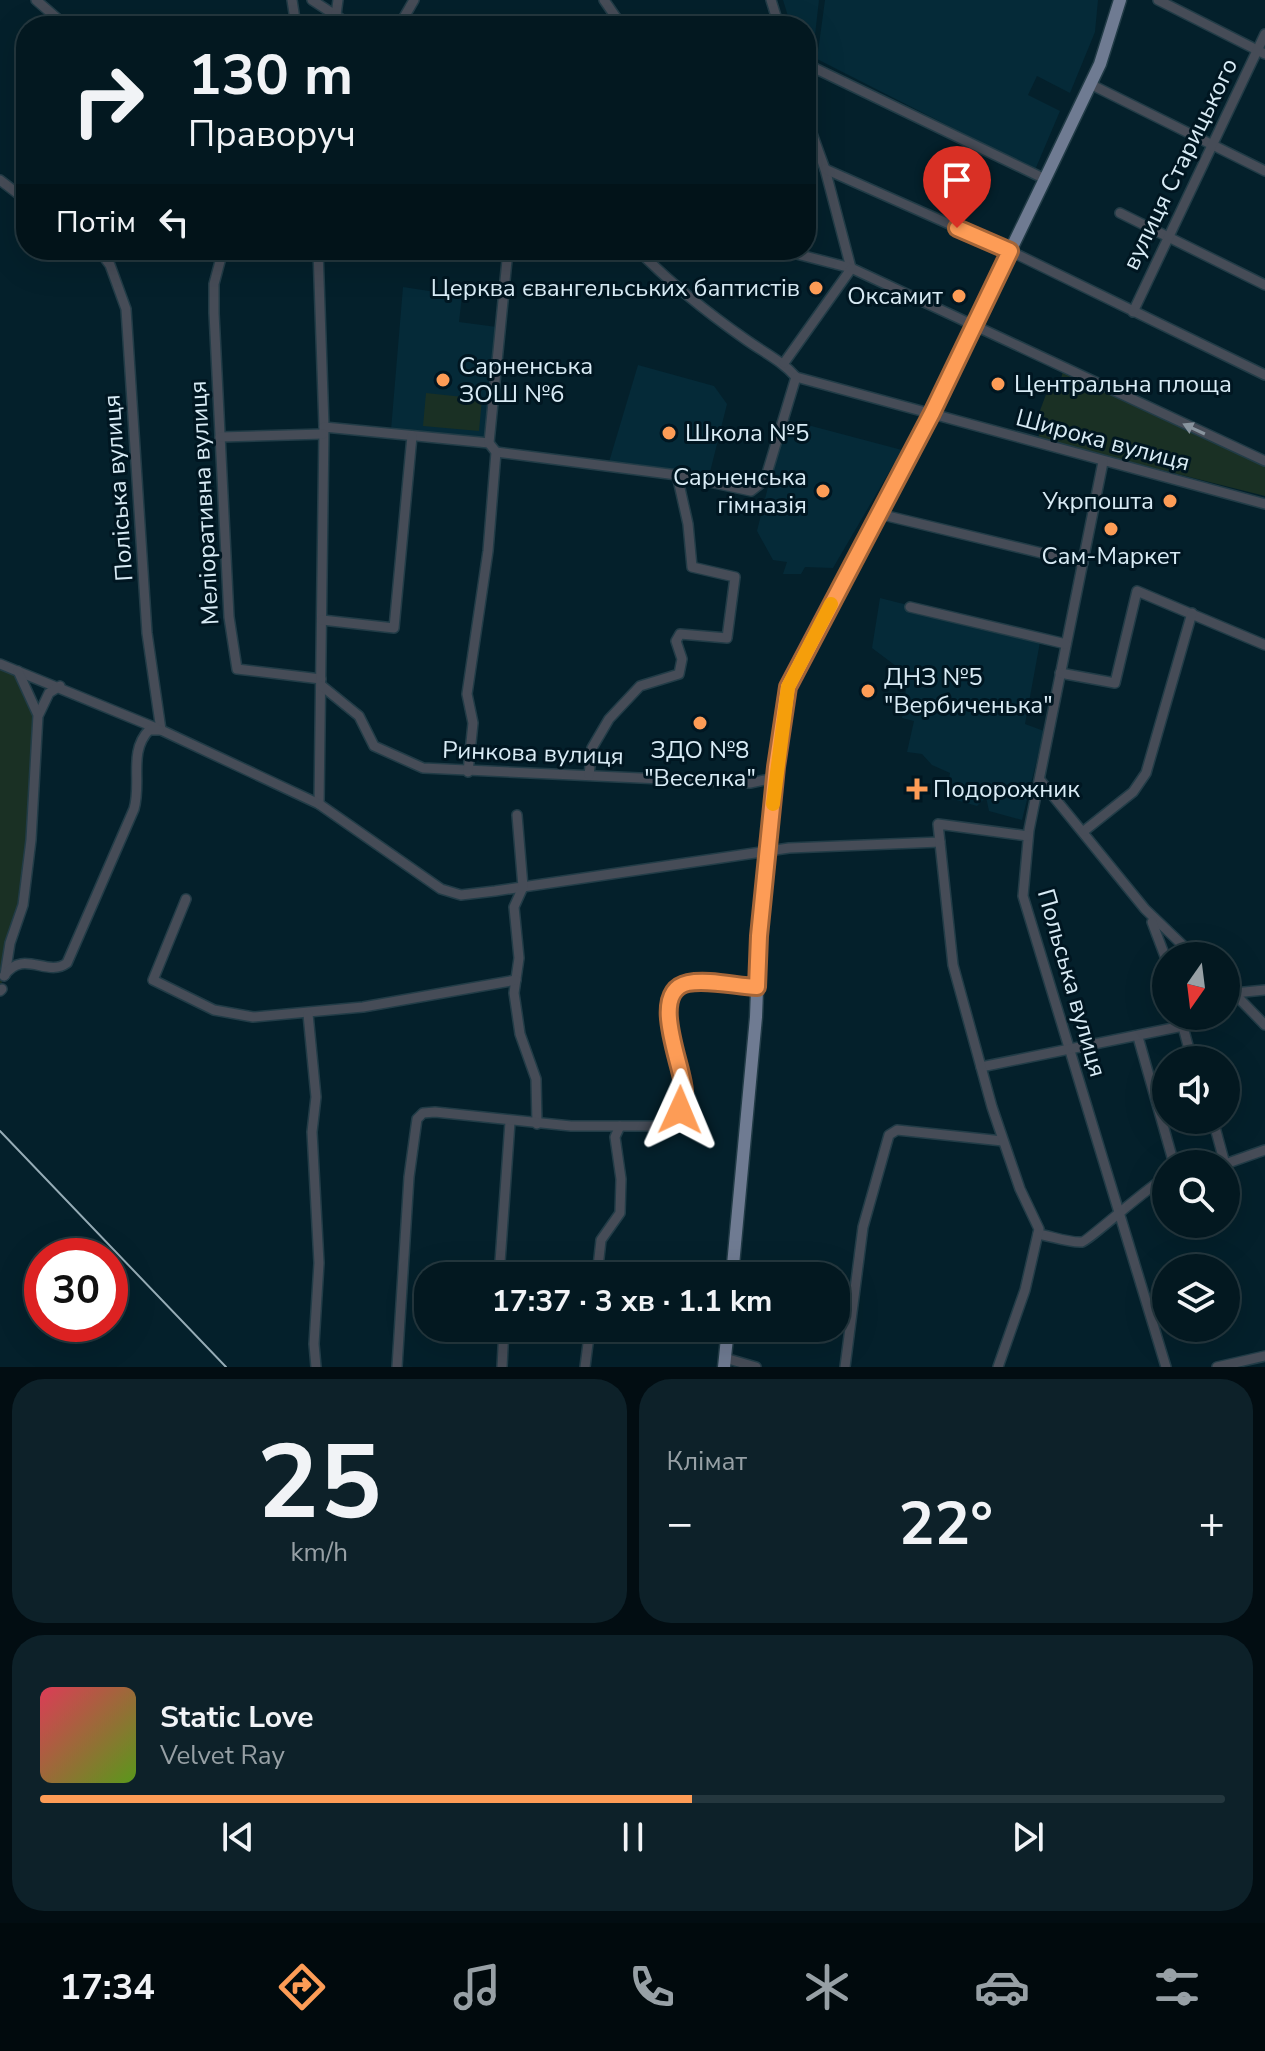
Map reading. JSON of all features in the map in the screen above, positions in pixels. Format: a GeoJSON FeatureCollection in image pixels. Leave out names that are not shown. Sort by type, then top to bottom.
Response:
{"type":"FeatureCollection","features":[{"type":"Feature","properties":{"kind":"main road"},"geometry":{"type":"LineString","coordinates":[[733,1262],[759,936],[788,687],[932,413],[1090,84],[1120,0]]}},
{"type":"Feature","properties":{"kind":"main road"},"geometry":{"type":"LineString","coordinates":[[723,1364],[726,1342]]}},
{"type":"Feature","properties":{"kind":"street"},"geometry":{"type":"LineString","coordinates":[[36,0],[54,16]]}},
{"type":"Feature","properties":{"kind":"street"},"geometry":{"type":"LineString","coordinates":[[312,0],[336,15],[338,0]]}},
{"type":"Feature","properties":{"kind":"street"},"geometry":{"type":"LineString","coordinates":[[1158,0],[1261,52]]}},
{"type":"Feature","properties":{"kind":"street","name":"вулиця Старицького"},"geometry":{"type":"LineString","coordinates":[[1133,312],[1211,145],[1261,52],[1265,34]]}},
{"type":"Feature","properties":{"kind":"street"},"geometry":{"type":"LineString","coordinates":[[816,69],[1045,179]]}},
{"type":"Feature","properties":{"kind":"street"},"geometry":{"type":"LineString","coordinates":[[1090,84],[1265,171]]}},
{"type":"Feature","properties":{"kind":"street"},"geometry":{"type":"LineString","coordinates":[[784,363],[851,268],[825,169],[816,153]]}},
{"type":"Feature","properties":{"kind":"street"},"geometry":{"type":"LineString","coordinates":[[825,169],[1010,251],[1133,312],[1264,370]]}},
{"type":"Feature","properties":{"kind":"street"},"geometry":{"type":"LineString","coordinates":[[0,180],[16,192]]}},
{"type":"Feature","properties":{"kind":"street"},"geometry":{"type":"LineString","coordinates":[[1120,213],[1265,285]]}},
{"type":"Feature","properties":{"kind":"street","name":"Широка вулиця"},"geometry":{"type":"LineString","coordinates":[[816,259],[851,268],[1265,461]]}},
{"type":"Feature","properties":{"kind":"street","name":"Поліська вулиця"},"geometry":{"type":"LineString","coordinates":[[106,260],[126,309],[147,633],[161,730]]}},
{"type":"Feature","properties":{"kind":"street","name":"Меліоративна вулиця"},"geometry":{"type":"LineString","coordinates":[[220,260],[214,284],[220,437],[229,617],[237,669],[322,682]]}},
{"type":"Feature","properties":{"kind":"street"},"geometry":{"type":"LineString","coordinates":[[318,260],[323,430],[319,804]]}},
{"type":"Feature","properties":{"kind":"street"},"geometry":{"type":"LineString","coordinates":[[468,772],[473,723],[467,694],[488,551],[507,260]]}},
{"type":"Feature","properties":{"kind":"street"},"geometry":{"type":"LineString","coordinates":[[220,437],[323,430],[412,436],[677,475],[735,490],[751,491],[765,480],[796,377],[784,363],[734,331],[650,260]]}},
{"type":"Feature","properties":{"kind":"street","name":"Широка вулиця"},"geometry":{"type":"LineString","coordinates":[[796,377],[1265,504]]}},
{"type":"Feature","properties":{"kind":"street"},"geometry":{"type":"LineString","coordinates":[[322,620],[394,628],[412,436]]}},
{"type":"Feature","properties":{"kind":"street","name":"Польська вулиця"},"geometry":{"type":"LineString","coordinates":[[1103,462],[1028,836],[1023,896],[1166,1367]]}},
{"type":"Feature","properties":{"kind":"street"},"geometry":{"type":"LineString","coordinates":[[589,775],[592,748],[609,719],[640,686],[679,674],[682,659],[676,641],[680,634],[727,638],[735,577],[692,567],[688,524],[677,475]]}},
{"type":"Feature","properties":{"kind":"street"},"geometry":{"type":"LineString","coordinates":[[879,514],[1083,563]]}},
{"type":"Feature","properties":{"kind":"street"},"geometry":{"type":"LineString","coordinates":[[1060,673],[1115,683],[1137,591],[1265,645]]}},
{"type":"Feature","properties":{"kind":"street"},"geometry":{"type":"LineString","coordinates":[[910,607],[1066,644]]}},
{"type":"Feature","properties":{"kind":"street"},"geometry":{"type":"LineString","coordinates":[[1084,831],[1133,792],[1146,773],[1192,613]]}},
{"type":"Feature","properties":{"kind":"street"},"geometry":{"type":"LineString","coordinates":[[0,664],[60,686],[161,730],[319,804],[451,893],[523,887],[770,851],[940,842]]}},
{"type":"Feature","properties":{"kind":"street"},"geometry":{"type":"LineString","coordinates":[[18,671],[38,715]]}},
{"type":"Feature","properties":{"kind":"street","name":"Ринкова вулиця"},"geometry":{"type":"LineString","coordinates":[[322,682],[359,716],[374,746],[423,768],[775,783]]}},
{"type":"Feature","properties":{"kind":"street"},"geometry":{"type":"LineString","coordinates":[[60,686],[49,693],[38,715],[31,840],[23,905],[10,943],[4,976],[14,965],[21,963],[58,968],[67,963],[134,809],[139,783],[137,747],[149,730],[161,730]]}},
{"type":"Feature","properties":{"kind":"street"},"geometry":{"type":"LineString","coordinates":[[1040,780],[1145,909],[1179,942]]}},
{"type":"Feature","properties":{"kind":"street"},"geometry":{"type":"LineString","coordinates":[[517,815],[523,887],[514,907],[519,958],[516,980],[520,1034],[536,1079],[537,1124]]}},
{"type":"Feature","properties":{"kind":"street"},"geometry":{"type":"LineString","coordinates":[[998,1367],[1025,1290],[1038,1234],[1003,1141],[953,965],[938,824],[1028,836]]}},
{"type":"Feature","properties":{"kind":"street"},"geometry":{"type":"LineString","coordinates":[[186,899],[153,980],[203,1005],[253,1017],[308,1014],[516,980]]}},
{"type":"Feature","properties":{"kind":"street"},"geometry":{"type":"LineString","coordinates":[[1145,909],[1162,942]]}},
{"type":"Feature","properties":{"kind":"street"},"geometry":{"type":"LineString","coordinates":[[397,1367],[405,1218],[417,1119],[423,1113],[435,1112],[537,1124],[667,1126],[680,1110],[684,1094],[672,1048],[669,1003],[680,986],[691,982],[757,987]]}},
{"type":"Feature","properties":{"kind":"street"},"geometry":{"type":"LineString","coordinates":[[1240,989],[1265,990]]}},
{"type":"Feature","properties":{"kind":"street"},"geometry":{"type":"LineString","coordinates":[[1240,999],[1265,1025]]}},
{"type":"Feature","properties":{"kind":"street"},"geometry":{"type":"LineString","coordinates":[[308,1014],[316,1097],[312,1132],[319,1263],[316,1367]]}},
{"type":"Feature","properties":{"kind":"street"},"geometry":{"type":"LineString","coordinates":[[981,1067],[1138,1037],[1157,1030]]}},
{"type":"Feature","properties":{"kind":"street"},"geometry":{"type":"LineString","coordinates":[[1138,1037],[1170,1150]]}},
{"type":"Feature","properties":{"kind":"street"},"geometry":{"type":"LineString","coordinates":[[500,1262],[510,1122]]}},
{"type":"Feature","properties":{"kind":"street"},"geometry":{"type":"LineString","coordinates":[[599,1262],[601,1240],[620,1213],[621,1179],[615,1137],[620,1126]]}},
{"type":"Feature","properties":{"kind":"street"},"geometry":{"type":"LineString","coordinates":[[845,1367],[863,1227],[889,1135],[897,1130],[1003,1141]]}},
{"type":"Feature","properties":{"kind":"street"},"geometry":{"type":"LineString","coordinates":[[1240,1159],[1265,1150]]}},
{"type":"Feature","properties":{"kind":"street"},"geometry":{"type":"LineString","coordinates":[[1038,1234],[1081,1242],[1090,1239],[1117,1211],[1152,1187]]}},
{"type":"Feature","properties":{"kind":"street"},"geometry":{"type":"LineString","coordinates":[[502,1367],[503,1342]]}},
{"type":"Feature","properties":{"kind":"street"},"geometry":{"type":"LineString","coordinates":[[585,1367],[588,1342]]}},
{"type":"Feature","properties":{"kind":"street"},"geometry":{"type":"LineString","coordinates":[[1217,1367],[1265,1356]]}},
{"type":"Feature","properties":{"kind":"street"},"geometry":{"type":"LineString","coordinates":[[723,1364],[756,1367]]}},
{"type":"Feature","properties":{"kind":"shaded area"},"geometry":{"type":"Polygon","coordinates":[[[783,0],[819,0],[816,26],[816,16],[788,16],[783,0]]]}},
{"type":"Feature","properties":{"kind":"shaded area"},"geometry":{"type":"Polygon","coordinates":[[[825,0],[1098,0],[1095,32],[1070,93],[1037,76],[1028,95],[1060,111],[1035,170],[817,59],[825,0]]]}},
{"type":"Feature","properties":{"kind":"shaded area","name":"Сарненська ЗОШ №6"},"geometry":{"type":"Polygon","coordinates":[[[403,287],[462,296],[459,322],[497,327],[487,435],[484,438],[391,430],[403,287]]]}},
{"type":"Feature","properties":{"kind":"shaded area","name":"Школа №5"},"geometry":{"type":"Polygon","coordinates":[[[638,365],[714,386],[727,404],[708,480],[637,464],[609,462],[638,365]]]}},
{"type":"Feature","properties":{"kind":"shaded area","name":"Сарненська гімназія"},"geometry":{"type":"Polygon","coordinates":[[[785,419],[902,450],[833,568],[805,567],[801,574],[783,574],[787,562],[773,560],[757,531],[785,419]]]}},
{"type":"Feature","properties":{"kind":"shaded area"},"geometry":{"type":"Polygon","coordinates":[[[880,598],[959,618],[977,629],[1040,642],[1025,724],[1044,731],[1022,820],[989,811],[986,797],[977,806],[946,797],[950,773],[932,765],[922,754],[907,752],[914,721],[902,718],[908,675],[872,648],[880,598]]]}},
{"type":"Feature","properties":{"kind":"green space"},"geometry":{"type":"Polygon","coordinates":[[[1063,371],[1265,465],[1265,496],[1038,439],[1041,426],[1035,424],[1051,381],[1060,383],[1063,371]]]}},
{"type":"Feature","properties":{"kind":"green space"},"geometry":{"type":"Polygon","coordinates":[[[426,393],[482,399],[479,431],[423,426],[426,393]]]}},
{"type":"Feature","properties":{"kind":"green space"},"geometry":{"type":"Polygon","coordinates":[[[0,664],[18,671],[38,715],[23,905],[10,943],[0,991],[0,664]]]}},
{"type":"Feature","properties":{"kind":"railway"},"geometry":{"type":"LineString","coordinates":[[0,1131],[226,1367]]}},
{"type":"Feature","properties":{"kind":"slow traffic"},"geometry":{"type":"LineString","coordinates":[[773,804],[778,746],[788,687],[831,604]]}},
{"type":"Feature","properties":{"kind":"place","name":"Церква євангельських баптистів"},"geometry":{"type":"Point","coordinates":[816,288]}},
{"type":"Feature","properties":{"kind":"place","name":"Оксамит"},"geometry":{"type":"Point","coordinates":[959,296]}},
{"type":"Feature","properties":{"kind":"place","name":"Сарненська ЗОШ №6"},"geometry":{"type":"Point","coordinates":[443,380]}},
{"type":"Feature","properties":{"kind":"place","name":"Центральна площа"},"geometry":{"type":"Point","coordinates":[998,384]}},
{"type":"Feature","properties":{"kind":"place","name":"Школа №5"},"geometry":{"type":"Point","coordinates":[669,433]}},
{"type":"Feature","properties":{"kind":"place","name":"Сарненська гімназія"},"geometry":{"type":"Point","coordinates":[823,491]}},
{"type":"Feature","properties":{"kind":"place","name":"Укрпошта"},"geometry":{"type":"Point","coordinates":[1170,501]}},
{"type":"Feature","properties":{"kind":"place","name":"Сам-Маркет"},"geometry":{"type":"Point","coordinates":[1111,529]}},
{"type":"Feature","properties":{"kind":"place","name":"ДНЗ №5 \"Вербиченька\""},"geometry":{"type":"Point","coordinates":[868,691]}},
{"type":"Feature","properties":{"kind":"place","name":"ЗДО №8 \"Веселка\""},"geometry":{"type":"Point","coordinates":[700,723]}},
{"type":"Feature","properties":{"kind":"place","name":"Подорожник"},"geometry":{"type":"Point","coordinates":[917,789]}},
{"type":"Feature","properties":{"kind":"route"},"geometry":{"type":"LineString","coordinates":[[680,1110],[684,1094],[679,1064],[672,1048],[669,1003],[673,993],[691,982],[757,987],[776,767],[788,687],[932,413],[1010,251],[957,228]]}}]}
